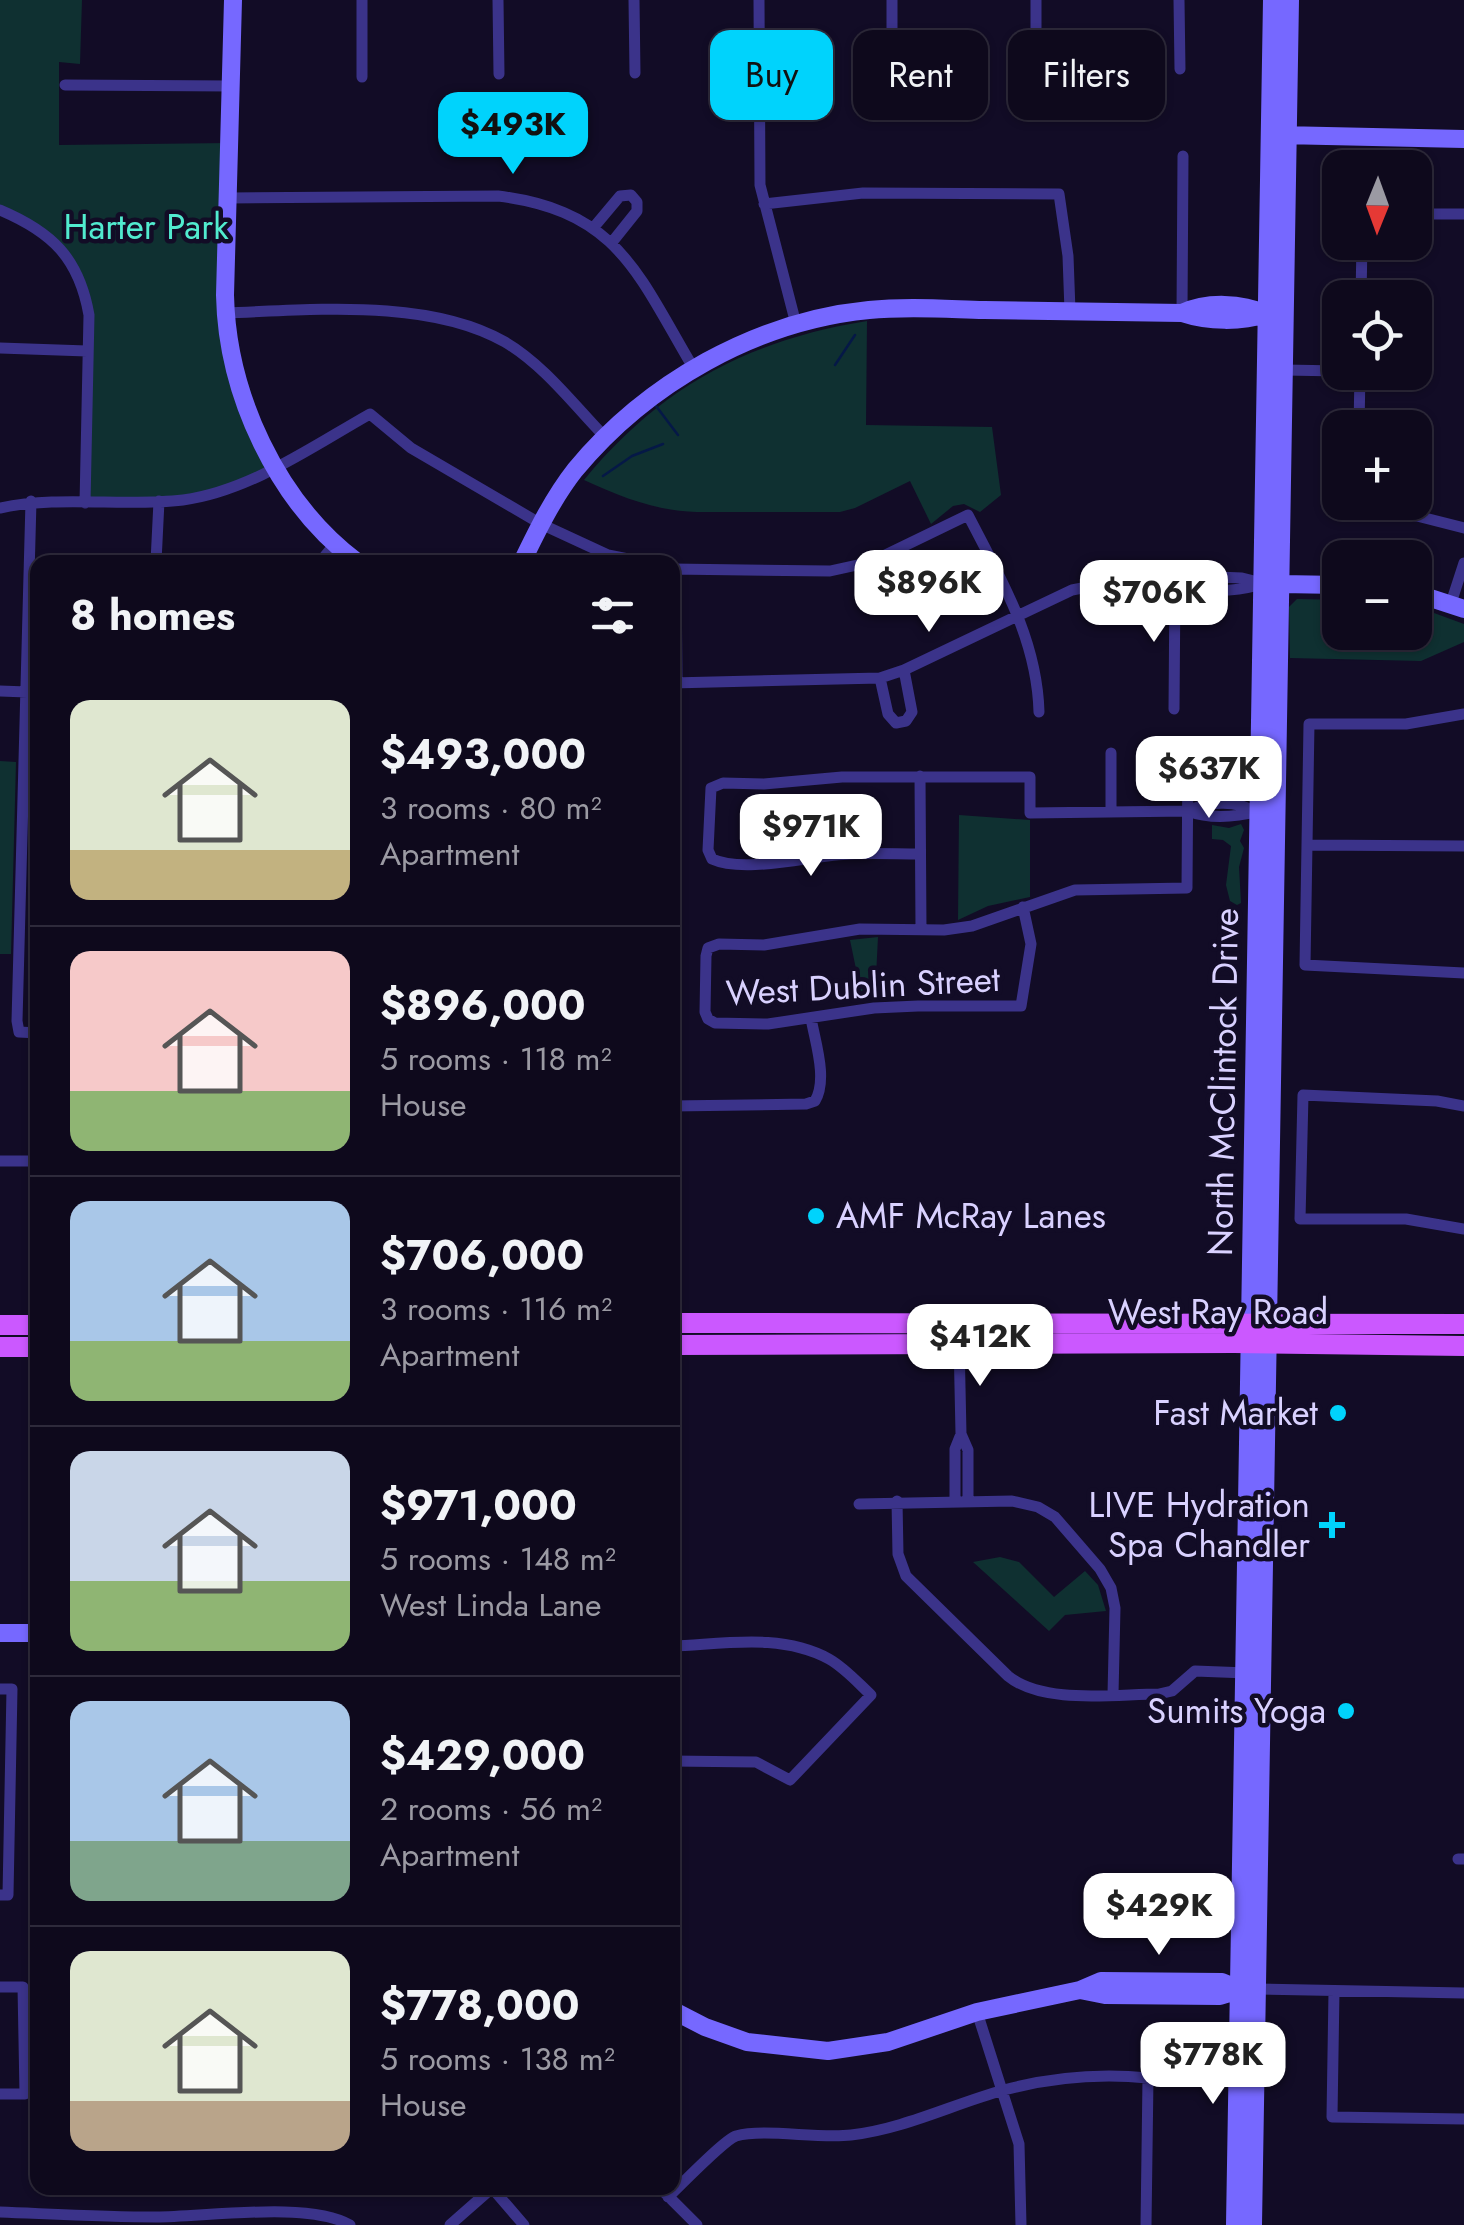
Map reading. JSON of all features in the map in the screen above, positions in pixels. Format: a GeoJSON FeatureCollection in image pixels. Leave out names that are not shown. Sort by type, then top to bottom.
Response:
{"type":"FeatureCollection","features":[{"type":"Feature","properties":{"kind":"main road"},"geometry":{"type":"LineString","coordinates":[[232,0],[226,313],[236,378],[249,417],[274,467],[334,545],[348,555]]}},
{"type":"Feature","properties":{"kind":"main road","name":"North McClintock Drive"},"geometry":{"type":"LineString","coordinates":[[1253,2225],[1248,1989],[1260,1344],[1256,811],[1284,370],[1272,0]]}},
{"type":"Feature","properties":{"kind":"main road","name":"North McClintock Drive"},"geometry":{"type":"LineString","coordinates":[[1260,1321],[1272,584],[1267,314],[1290,0]]}},
{"type":"Feature","properties":{"kind":"main road"},"geometry":{"type":"LineString","coordinates":[[1279,135],[1464,139]]}},
{"type":"Feature","properties":{"kind":"main road"},"geometry":{"type":"LineString","coordinates":[[526,555],[573,474],[605,436],[694,369],[756,338],[796,324],[886,309],[1182,313],[1198,319],[1250,320],[1267,314]]}},
{"type":"Feature","properties":{"kind":"main road"},"geometry":{"type":"LineString","coordinates":[[1272,584],[1322,585]]}},
{"type":"Feature","properties":{"kind":"main road"},"geometry":{"type":"LineString","coordinates":[[1432,598],[1457,606]]}},
{"type":"Feature","properties":{"kind":"main road","name":"West Ray Road"},"geometry":{"type":"LineString","coordinates":[[680,1323],[1464,1324]]}},
{"type":"Feature","properties":{"kind":"main road"},"geometry":{"type":"LineString","coordinates":[[0,1325],[30,1325]]}},
{"type":"Feature","properties":{"kind":"main road","name":"West Ray Road"},"geometry":{"type":"LineString","coordinates":[[680,1345],[1464,1346]]}},
{"type":"Feature","properties":{"kind":"main road"},"geometry":{"type":"LineString","coordinates":[[0,1347],[30,1347]]}},
{"type":"Feature","properties":{"kind":"main road"},"geometry":{"type":"LineString","coordinates":[[0,1634],[30,1634]]}},
{"type":"Feature","properties":{"kind":"main road"},"geometry":{"type":"LineString","coordinates":[[680,2014],[747,2042],[828,2051],[888,2042],[977,2012],[1080,1990],[1101,1980],[1222,1982],[1248,1989]]}},
{"type":"Feature","properties":{"kind":"main road","name":"North McClintock Drive"},"geometry":{"type":"LineString","coordinates":[[1235,2225],[1248,1989]]}},
{"type":"Feature","properties":{"kind":"street"},"geometry":{"type":"LineString","coordinates":[[362,0],[362,77]]}},
{"type":"Feature","properties":{"kind":"street"},"geometry":{"type":"LineString","coordinates":[[498,0],[499,74]]}},
{"type":"Feature","properties":{"kind":"street"},"geometry":{"type":"LineString","coordinates":[[634,0],[634,73]]}},
{"type":"Feature","properties":{"kind":"street"},"geometry":{"type":"LineString","coordinates":[[758,0],[759,165],[764,204],[796,324]]}},
{"type":"Feature","properties":{"kind":"street"},"geometry":{"type":"LineString","coordinates":[[892,0],[892,30]]}},
{"type":"Feature","properties":{"kind":"street"},"geometry":{"type":"LineString","coordinates":[[1036,0],[1036,30]]}},
{"type":"Feature","properties":{"kind":"street"},"geometry":{"type":"LineString","coordinates":[[1179,0],[1180,69]]}},
{"type":"Feature","properties":{"kind":"street"},"geometry":{"type":"LineString","coordinates":[[64,85],[231,86]]}},
{"type":"Feature","properties":{"kind":"street"},"geometry":{"type":"LineString","coordinates":[[1182,313],[1184,156]]}},
{"type":"Feature","properties":{"kind":"street"},"geometry":{"type":"LineString","coordinates":[[764,204],[863,192],[1059,194],[1068,256],[1070,311]]}},
{"type":"Feature","properties":{"kind":"street"},"geometry":{"type":"LineString","coordinates":[[594,227],[620,196],[630,195],[637,202],[637,212],[613,241]]}},
{"type":"Feature","properties":{"kind":"street"},"geometry":{"type":"LineString","coordinates":[[229,198],[498,196],[531,200],[572,214],[613,241],[633,266],[694,369]]}},
{"type":"Feature","properties":{"kind":"street"},"geometry":{"type":"LineString","coordinates":[[0,210],[31,223],[57,244],[83,285],[89,315],[85,502]]}},
{"type":"Feature","properties":{"kind":"street"},"geometry":{"type":"LineString","coordinates":[[1432,214],[1464,214]]}},
{"type":"Feature","properties":{"kind":"street"},"geometry":{"type":"LineString","coordinates":[[226,313],[417,312],[468,325],[506,343],[540,370],[605,436]]}},
{"type":"Feature","properties":{"kind":"street"},"geometry":{"type":"LineString","coordinates":[[0,348],[86,351]]}},
{"type":"Feature","properties":{"kind":"street"},"geometry":{"type":"LineString","coordinates":[[1284,370],[1322,370]]}},
{"type":"Feature","properties":{"kind":"street"},"geometry":{"type":"LineString","coordinates":[[0,508],[30,501],[159,500],[216,494],[370,414],[411,448],[541,524],[608,555]]}},
{"type":"Feature","properties":{"kind":"street"},"geometry":{"type":"LineString","coordinates":[[156,555],[159,500]]}},
{"type":"Feature","properties":{"kind":"street"},"geometry":{"type":"LineString","coordinates":[[30,501],[16,1021],[20,1032],[30,1033]]}},
{"type":"Feature","properties":{"kind":"street"},"geometry":{"type":"LineString","coordinates":[[680,569],[830,571],[871,562],[968,514],[1019,614],[1034,660],[1039,712]]}},
{"type":"Feature","properties":{"kind":"street"},"geometry":{"type":"LineString","coordinates":[[1432,520],[1464,528]]}},
{"type":"Feature","properties":{"kind":"street"},"geometry":{"type":"LineString","coordinates":[[326,555],[334,545]]}},
{"type":"Feature","properties":{"kind":"street"},"geometry":{"type":"LineString","coordinates":[[1457,606],[1464,563]]}},
{"type":"Feature","properties":{"kind":"street"},"geometry":{"type":"LineString","coordinates":[[1174,709],[1175,581]]}},
{"type":"Feature","properties":{"kind":"street"},"geometry":{"type":"LineString","coordinates":[[680,682],[880,678],[1085,586],[1175,581],[1192,589],[1241,590],[1272,584]]}},
{"type":"Feature","properties":{"kind":"street"},"geometry":{"type":"LineString","coordinates":[[880,678],[888,714],[896,723],[906,721],[912,712],[904,670]]}},
{"type":"Feature","properties":{"kind":"street"},"geometry":{"type":"LineString","coordinates":[[0,692],[27,692]]}},
{"type":"Feature","properties":{"kind":"street"},"geometry":{"type":"LineString","coordinates":[[1464,714],[1406,724],[1309,724],[1305,966],[1464,973]]}},
{"type":"Feature","properties":{"kind":"street"},"geometry":{"type":"LineString","coordinates":[[1111,754],[1111,811]]}},
{"type":"Feature","properties":{"kind":"street"},"geometry":{"type":"LineString","coordinates":[[920,776],[922,930],[972,926],[1075,890],[1187,888],[1188,754]]}},
{"type":"Feature","properties":{"kind":"street"},"geometry":{"type":"LineString","coordinates":[[920,854],[848,854],[773,863],[720,863],[712,859],[708,850],[711,788],[722,783],[920,776],[1030,777],[1030,813],[1188,811],[1203,816],[1243,817],[1256,811]]}},
{"type":"Feature","properties":{"kind":"street"},"geometry":{"type":"LineString","coordinates":[[1306,845],[1464,846]]}},
{"type":"Feature","properties":{"kind":"street","name":"West Dublin Street"},"geometry":{"type":"LineString","coordinates":[[922,930],[860,930],[764,945],[720,944],[708,948],[705,1012],[715,1023],[768,1024],[918,1006],[1021,1006],[1031,944],[1022,907]]}},
{"type":"Feature","properties":{"kind":"street"},"geometry":{"type":"LineString","coordinates":[[680,1106],[815,1101],[820,1093],[820,1073],[812,1018]]}},
{"type":"Feature","properties":{"kind":"street"},"geometry":{"type":"LineString","coordinates":[[1464,1106],[1437,1101],[1303,1095],[1300,1219],[1406,1220],[1464,1229]]}},
{"type":"Feature","properties":{"kind":"street"},"geometry":{"type":"LineString","coordinates":[[0,1161],[30,1160]]}},
{"type":"Feature","properties":{"kind":"street"},"geometry":{"type":"LineString","coordinates":[[958,1322],[960,1434],[968,1450],[962,1500]]}},
{"type":"Feature","properties":{"kind":"street"},"geometry":{"type":"LineString","coordinates":[[859,1504],[962,1500],[1020,1502],[1045,1510],[1062,1523],[1100,1569],[1114,1598],[1113,1694]]}},
{"type":"Feature","properties":{"kind":"street"},"geometry":{"type":"LineString","coordinates":[[896,1501],[898,1554],[906,1576],[1008,1676],[1027,1689],[1166,1693],[1195,1671],[1253,1673]]}},
{"type":"Feature","properties":{"kind":"street"},"geometry":{"type":"LineString","coordinates":[[680,1646],[760,1642],[794,1646],[840,1666],[871,1695],[790,1780],[756,1762],[680,1761]]}},
{"type":"Feature","properties":{"kind":"street"},"geometry":{"type":"LineString","coordinates":[[4,1895],[6,1689]]}},
{"type":"Feature","properties":{"kind":"street"},"geometry":{"type":"LineString","coordinates":[[0,1987],[23,1987],[25,2094],[0,2094]]}},
{"type":"Feature","properties":{"kind":"street"},"geometry":{"type":"LineString","coordinates":[[1248,1989],[1464,1994]]}},
{"type":"Feature","properties":{"kind":"street"},"geometry":{"type":"LineString","coordinates":[[1334,1992],[1332,2116],[1464,2119]]}},
{"type":"Feature","properties":{"kind":"street"},"geometry":{"type":"LineString","coordinates":[[977,2012],[1019,2144],[1021,2225]]}},
{"type":"Feature","properties":{"kind":"street"},"geometry":{"type":"LineString","coordinates":[[680,2179],[732,2137],[852,2135],[894,2127],[1001,2091],[1060,2078],[1102,2074],[1148,2078],[1146,2225]]}},
{"type":"Feature","properties":{"kind":"street"},"geometry":{"type":"LineString","coordinates":[[450,2225],[484,2195]]}},
{"type":"Feature","properties":{"kind":"street"},"geometry":{"type":"LineString","coordinates":[[498,2195],[524,2225]]}},
{"type":"Feature","properties":{"kind":"street"},"geometry":{"type":"LineString","coordinates":[[667,2195],[697,2225]]}},
{"type":"Feature","properties":{"kind":"street"},"geometry":{"type":"LineString","coordinates":[[0,2212],[156,2216],[295,2212],[342,2220],[350,2225]]}},
{"type":"Feature","properties":{"kind":"green space","name":"Harter Park"},"geometry":{"type":"Polygon","coordinates":[[[0,0],[82,0],[80,64],[59,62],[59,145],[230,143],[226,313],[274,467],[216,494],[85,503],[89,315],[57,243],[0,210],[0,0]]]}},
{"type":"Feature","properties":{"kind":"green space"},"geometry":{"type":"Polygon","coordinates":[[[867,321],[866,425],[992,427],[1001,495],[980,512],[964,504],[953,506],[931,524],[910,481],[840,512],[697,512],[639,502],[584,480],[644,419],[710,373],[784,341],[867,321]]]}},
{"type":"Feature","properties":{"kind":"green space"},"geometry":{"type":"Polygon","coordinates":[[[1297,599],[1322,600],[1322,650],[1432,650],[1432,612],[1464,624],[1464,642],[1421,661],[1290,658],[1289,607],[1297,599]]]}},
{"type":"Feature","properties":{"kind":"green space"},"geometry":{"type":"Polygon","coordinates":[[[0,761],[16,762],[11,954],[0,954],[0,761]]]}},
{"type":"Feature","properties":{"kind":"green space"},"geometry":{"type":"Polygon","coordinates":[[[959,815],[1030,820],[1030,897],[988,906],[958,920],[959,815]]]}},
{"type":"Feature","properties":{"kind":"green space"},"geometry":{"type":"Polygon","coordinates":[[[1241,824],[1244,830],[1240,841],[1244,848],[1239,867],[1241,903],[1237,905],[1230,901],[1226,885],[1231,846],[1212,839],[1212,825],[1229,828],[1241,824]]]}},
{"type":"Feature","properties":{"kind":"green space"},"geometry":{"type":"Polygon","coordinates":[[[878,937],[875,996],[854,997],[849,971],[856,969],[850,940],[878,937]]]}},
{"type":"Feature","properties":{"kind":"green space"},"geometry":{"type":"Polygon","coordinates":[[[1000,1557],[1019,1562],[1054,1597],[1085,1571],[1098,1585],[1106,1611],[1065,1615],[1049,1631],[973,1562],[1000,1557]]]}},
{"type":"Feature","properties":{"kind":"waterway"},"geometry":{"type":"LineString","coordinates":[[835,365],[855,335]]}},
{"type":"Feature","properties":{"kind":"waterway"},"geometry":{"type":"LineString","coordinates":[[656,406],[678,435]]}},
{"type":"Feature","properties":{"kind":"waterway"},"geometry":{"type":"LineString","coordinates":[[603,476],[632,456],[663,444]]}},
{"type":"Feature","properties":{"kind":"place","name":"AMF McRay Lanes"},"geometry":{"type":"Point","coordinates":[816,1216]}},
{"type":"Feature","properties":{"kind":"place","name":"Fast Market"},"geometry":{"type":"Point","coordinates":[1338,1413]}},
{"type":"Feature","properties":{"kind":"place","name":"LIVE Hydration Spa Chandler"},"geometry":{"type":"Point","coordinates":[1332,1525]}},
{"type":"Feature","properties":{"kind":"place","name":"Sumits Yoga"},"geometry":{"type":"Point","coordinates":[1346,1711]}}]}
